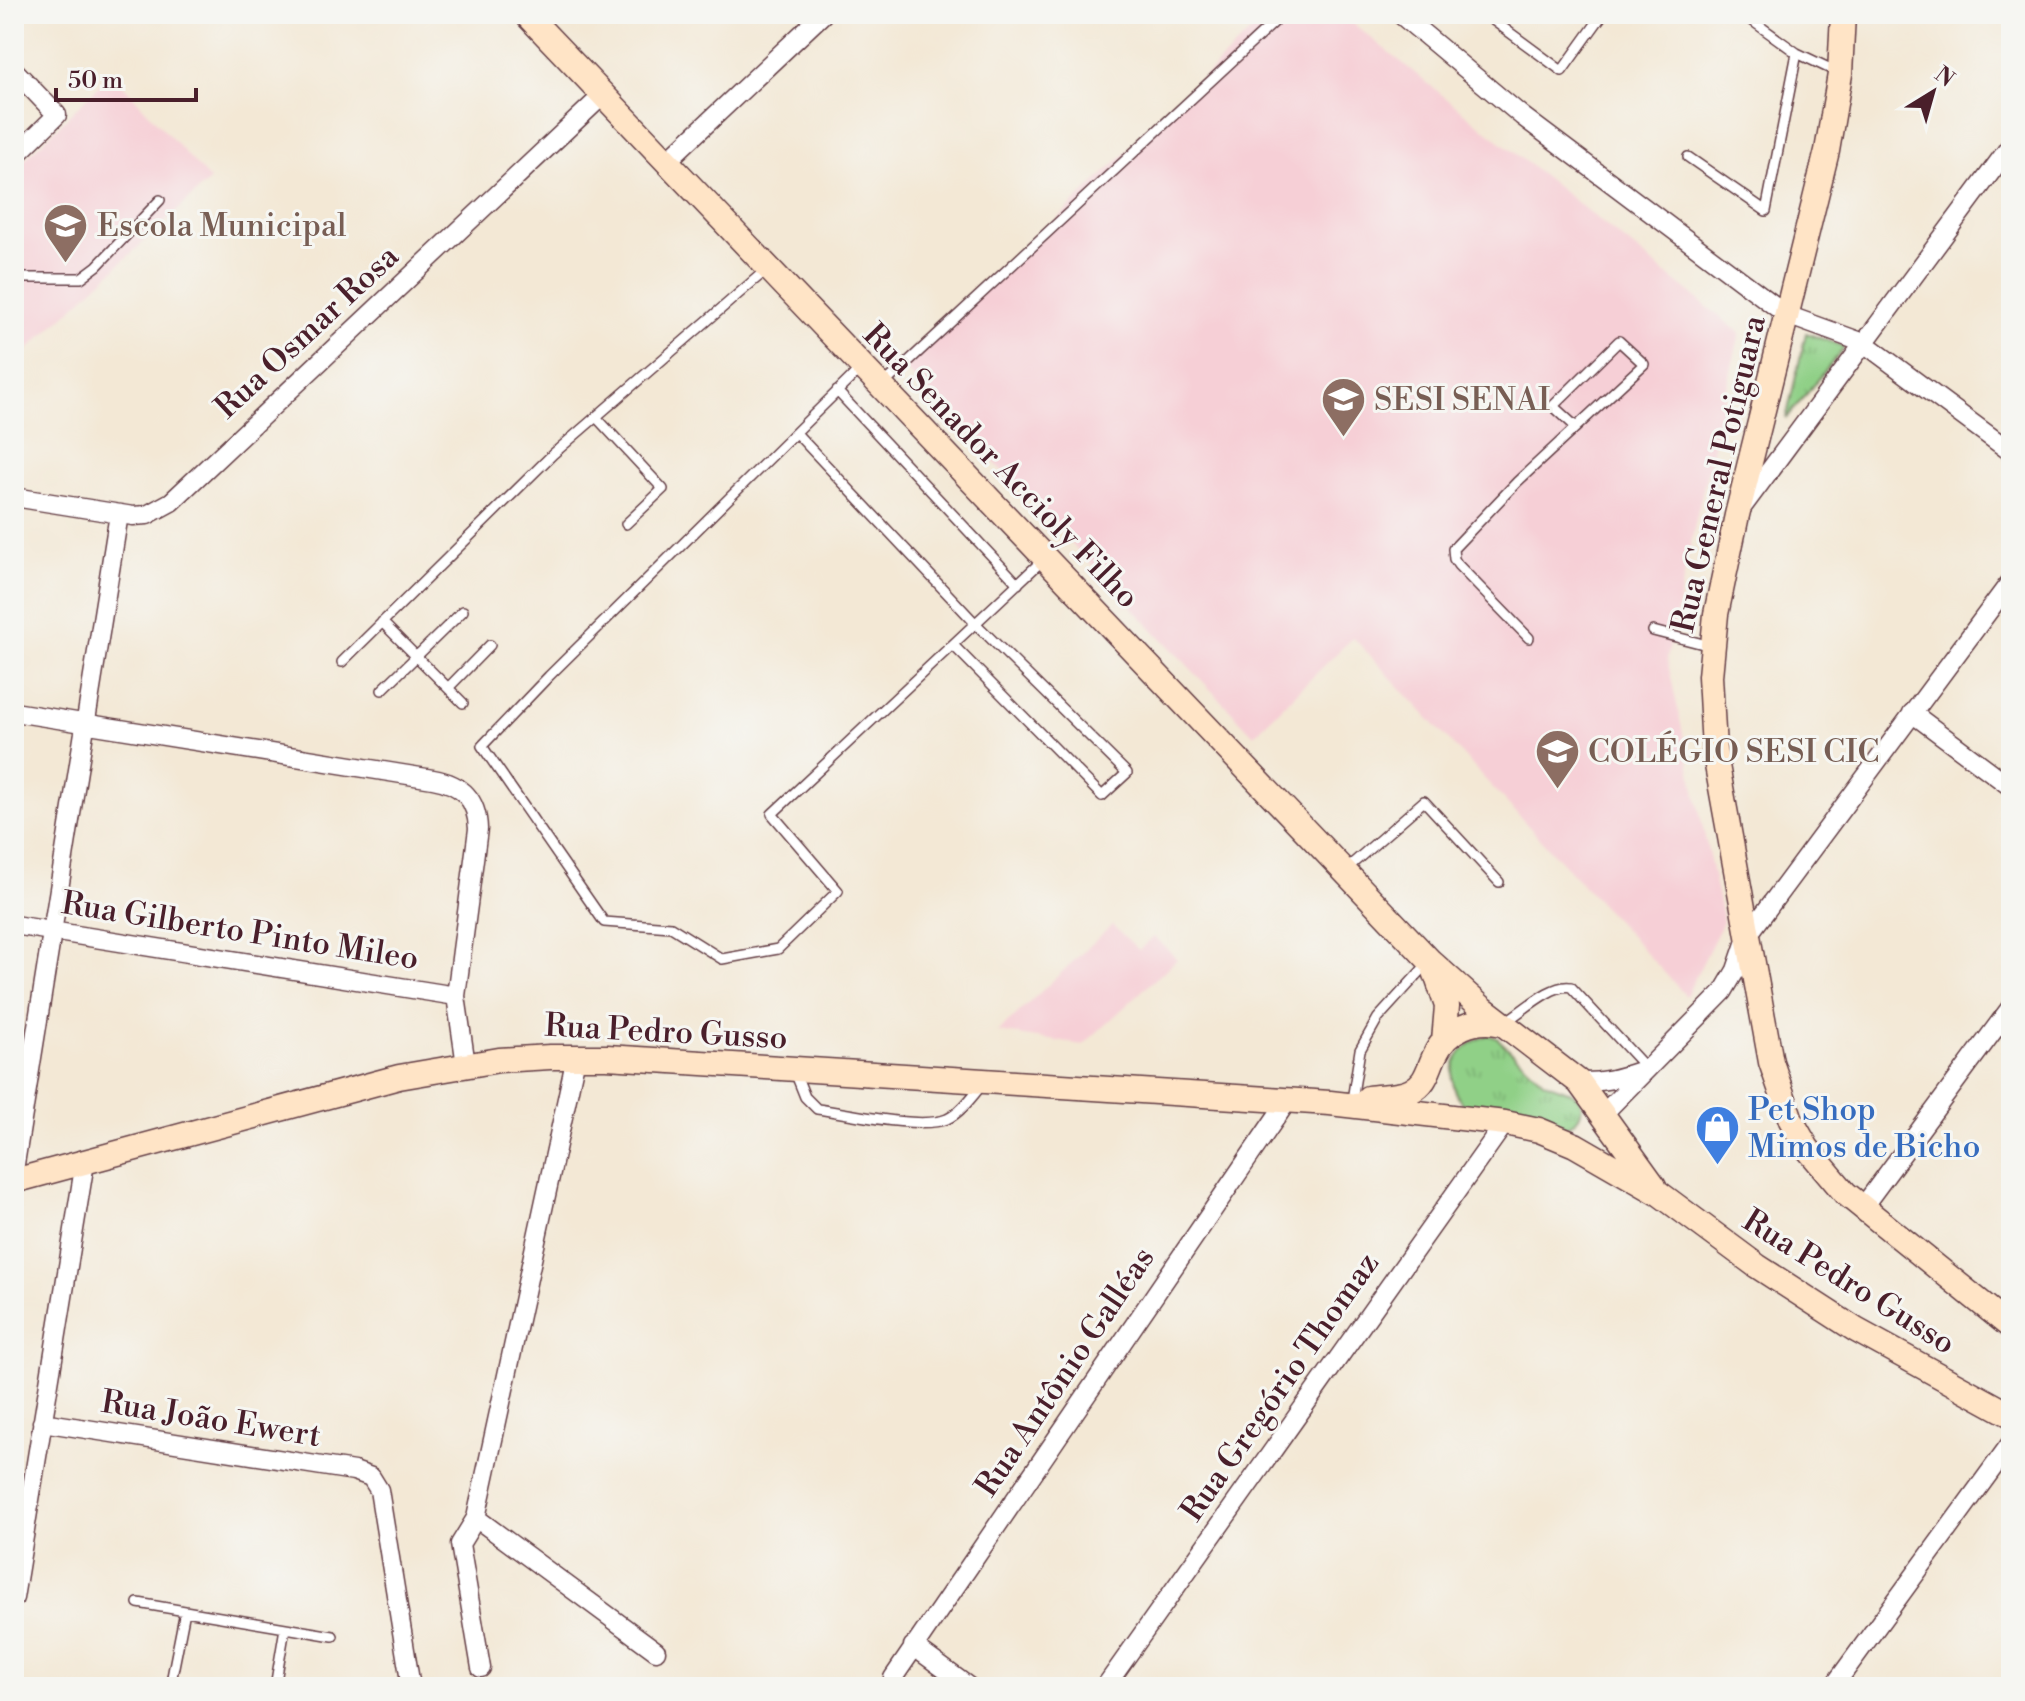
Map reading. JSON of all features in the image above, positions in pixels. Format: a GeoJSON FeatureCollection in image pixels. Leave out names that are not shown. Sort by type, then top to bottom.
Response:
{"type":"FeatureCollection","features":[{"type":"Feature","properties":{"kind":"main road","name":"Rua Senador Accioly Filho"},"geometry":{"type":"LineString","coordinates":[[526,14],[1430,961],[1502,1024]]}},
{"type":"Feature","properties":{"kind":"main road","name":"Rua General Potiguara"},"geometry":{"type":"LineString","coordinates":[[1843,14],[1840,74],[1827,151],[1721,585],[1711,646],[1710,714],[1714,749],[1771,1062],[1785,1106],[1820,1166],[1862,1208],[2011,1327]]}},
{"type":"Feature","properties":{"kind":"main road","name":"Rua Senador Accioly Filho"},"geometry":{"type":"LineString","coordinates":[[1430,961],[1440,979],[1447,1006],[1444,1041]]}},
{"type":"Feature","properties":{"kind":"main road"},"geometry":{"type":"LineString","coordinates":[[1444,1041],[1467,1025],[1491,1021],[1502,1024]]}},
{"type":"Feature","properties":{"kind":"main road","name":"Rua Pedro Gusso"},"geometry":{"type":"LineString","coordinates":[[1502,1024],[1579,1082],[1660,1194]]}},
{"type":"Feature","properties":{"kind":"main road","name":"Rua Pedro Gusso"},"geometry":{"type":"LineString","coordinates":[[1341,1101],[1412,1091],[1426,1077],[1444,1041]]}},
{"type":"Feature","properties":{"kind":"main road","name":"Rua Pedro Gusso"},"geometry":{"type":"LineString","coordinates":[[14,1181],[360,1087],[466,1065],[522,1058],[576,1057],[1341,1101],[1505,1123],[1539,1130],[1575,1145],[1660,1194],[1757,1266],[1844,1323],[2011,1415]]}},
{"type":"Feature","properties":{"kind":"main road"},"geometry":{"type":"LineString","coordinates":[[1430,1068],[1431,1096],[1443,1116]]}},
{"type":"Feature","properties":{"kind":"main road"},"geometry":{"type":"LineString","coordinates":[[1575,1145],[1594,1135],[1602,1115]]}},
{"type":"Feature","properties":{"kind":"street"},"geometry":{"type":"LineString","coordinates":[[667,161],[823,14]]}},
{"type":"Feature","properties":{"kind":"street"},"geometry":{"type":"LineString","coordinates":[[1400,14],[1534,125],[1787,315],[1864,343],[2011,452]]}},
{"type":"Feature","properties":{"kind":"street"},"geometry":{"type":"LineString","coordinates":[[14,70],[57,115],[14,157]]}},
{"type":"Feature","properties":{"kind":"street","name":"Rua Osmar Rosa"},"geometry":{"type":"LineString","coordinates":[[14,497],[119,514],[147,515],[171,502],[603,95]]}},
{"type":"Feature","properties":{"kind":"street"},"geometry":{"type":"LineString","coordinates":[[1737,515],[2011,145]]}},
{"type":"Feature","properties":{"kind":"street"},"geometry":{"type":"LineString","coordinates":[[14,1170],[119,514]]}},
{"type":"Feature","properties":{"kind":"street"},"geometry":{"type":"LineString","coordinates":[[1602,1115],[1723,992],[1736,970],[1748,935],[2011,581]]}},
{"type":"Feature","properties":{"kind":"street"},"geometry":{"type":"LineString","coordinates":[[14,712],[433,779],[457,786],[474,805],[478,829],[456,996],[466,1065]]}},
{"type":"Feature","properties":{"kind":"street"},"geometry":{"type":"LineString","coordinates":[[1912,713],[2011,787]]}},
{"type":"Feature","properties":{"kind":"street","name":"Rua Gilberto Pinto Mileo"},"geometry":{"type":"LineString","coordinates":[[14,925],[456,996]]}},
{"type":"Feature","properties":{"kind":"street"},"geometry":{"type":"LineString","coordinates":[[1862,1208],[2011,1007]]}},
{"type":"Feature","properties":{"kind":"street"},"geometry":{"type":"LineString","coordinates":[[481,1668],[460,1544],[476,1518],[576,1057]]}},
{"type":"Feature","properties":{"kind":"street"},"geometry":{"type":"LineString","coordinates":[[1579,1082],[1615,1080],[1646,1068]]}},
{"type":"Feature","properties":{"kind":"street","name":"Rua Antônio Galléas"},"geometry":{"type":"LineString","coordinates":[[893,1678],[1288,1100]]}},
{"type":"Feature","properties":{"kind":"street","name":"Rua Gregório Thomaz"},"geometry":{"type":"LineString","coordinates":[[1105,1687],[1505,1123]]}},
{"type":"Feature","properties":{"kind":"street"},"geometry":{"type":"LineString","coordinates":[[14,1598],[85,1162]]}},
{"type":"Feature","properties":{"kind":"street","name":"Rua João Ewert"},"geometry":{"type":"LineString","coordinates":[[42,1422],[338,1469],[371,1477],[379,1490],[411,1687]]}},
{"type":"Feature","properties":{"kind":"street"},"geometry":{"type":"LineString","coordinates":[[1833,1687],[2011,1443]]}},
{"type":"Feature","properties":{"kind":"street"},"geometry":{"type":"LineString","coordinates":[[476,1518],[656,1651]]}},
{"type":"Feature","properties":{"kind":"street"},"geometry":{"type":"LineString","coordinates":[[913,1646],[969,1687]]}},
{"type":"Feature","properties":{"kind":"lane"},"geometry":{"type":"LineString","coordinates":[[882,387],[1283,14]]}},
{"type":"Feature","properties":{"kind":"lane"},"geometry":{"type":"LineString","coordinates":[[1488,14],[1562,71],[1603,14]]}},
{"type":"Feature","properties":{"kind":"lane"},"geometry":{"type":"LineString","coordinates":[[1743,14],[1797,53],[1840,74]]}},
{"type":"Feature","properties":{"kind":"lane"},"geometry":{"type":"LineString","coordinates":[[1688,157],[1766,211],[1797,53]]}},
{"type":"Feature","properties":{"kind":"lane"},"geometry":{"type":"LineString","coordinates":[[14,278],[81,278],[97,266],[160,200]]}},
{"type":"Feature","properties":{"kind":"lane"},"geometry":{"type":"LineString","coordinates":[[342,662],[553,454],[768,268]]}},
{"type":"Feature","properties":{"kind":"lane"},"geometry":{"type":"LineString","coordinates":[[1529,638],[1454,559],[1453,549],[1517,482],[1644,364],[1619,341],[1553,406],[1576,427]]}},
{"type":"Feature","properties":{"kind":"lane"},"geometry":{"type":"LineString","coordinates":[[862,366],[482,746],[604,922],[671,927],[722,959],[778,949],[838,891],[772,814],[1045,558]]}},
{"type":"Feature","properties":{"kind":"lane"},"geometry":{"type":"LineString","coordinates":[[837,391],[1018,584]]}},
{"type":"Feature","properties":{"kind":"lane"},"geometry":{"type":"LineString","coordinates":[[596,417],[663,489],[626,524]]}},
{"type":"Feature","properties":{"kind":"lane"},"geometry":{"type":"LineString","coordinates":[[796,433],[976,624],[1127,773],[1102,796],[953,645]]}},
{"type":"Feature","properties":{"kind":"lane"},"geometry":{"type":"LineString","coordinates":[[382,690],[463,611]]}},
{"type":"Feature","properties":{"kind":"lane"},"geometry":{"type":"LineString","coordinates":[[382,622],[463,703]]}},
{"type":"Feature","properties":{"kind":"lane"},"geometry":{"type":"LineString","coordinates":[[1653,631],[1711,646]]}},
{"type":"Feature","properties":{"kind":"lane"},"geometry":{"type":"LineString","coordinates":[[448,688],[490,645]]}},
{"type":"Feature","properties":{"kind":"lane"},"geometry":{"type":"LineString","coordinates":[[1344,871],[1424,801],[1499,882]]}},
{"type":"Feature","properties":{"kind":"lane"},"geometry":{"type":"LineString","coordinates":[[1341,1101],[1360,1050],[1378,1018],[1430,961]]}},
{"type":"Feature","properties":{"kind":"lane"},"geometry":{"type":"LineString","coordinates":[[1502,1024],[1561,985],[1571,987],[1646,1068]]}},
{"type":"Feature","properties":{"kind":"lane"},"geometry":{"type":"LineString","coordinates":[[793,1069],[805,1097],[817,1109],[922,1123],[947,1119],[985,1081]]}},
{"type":"Feature","properties":{"kind":"lane"},"geometry":{"type":"LineString","coordinates":[[138,1603],[333,1636]]}},
{"type":"Feature","properties":{"kind":"lane"},"geometry":{"type":"LineString","coordinates":[[170,1687],[185,1611]]}},
{"type":"Feature","properties":{"kind":"lane"},"geometry":{"type":"LineString","coordinates":[[275,1687],[285,1628]]}},
{"type":"Feature","properties":{"kind":"shaded area","name":"SESI SENAI"},"geometry":{"type":"Polygon","coordinates":[[[1269,14],[1341,14],[1740,333],[1667,658],[1723,922],[1686,996],[1353,637],[1254,735],[904,368],[1269,14]]]}},
{"type":"Feature","properties":{"kind":"shaded area","name":"Escola Municipal"},"geometry":{"type":"Polygon","coordinates":[[[112,73],[210,180],[16,361],[14,170],[112,73]]]}},
{"type":"Feature","properties":{"kind":"shaded area"},"geometry":{"type":"Polygon","coordinates":[[[1112,925],[1139,950],[1154,937],[1177,959],[1083,1045],[998,1032],[1112,925]]]}},
{"type":"Feature","properties":{"kind":"green space"},"geometry":{"type":"Polygon","coordinates":[[[1806,333],[1845,347],[1786,419],[1806,333]]]}},
{"type":"Feature","properties":{"kind":"green space"},"geometry":{"type":"Polygon","coordinates":[[[1489,1035],[1497,1038],[1544,1082],[1580,1099],[1581,1109],[1575,1121],[1562,1127],[1520,1112],[1464,1106],[1453,1084],[1455,1063],[1468,1046],[1489,1035]]]}},
{"type":"Feature","properties":{"kind":"place","name":"Escola Municipal"},"geometry":{"type":"Point","coordinates":[66,265]}},
{"type":"Feature","properties":{"kind":"place","name":"SESI SENAI"},"geometry":{"type":"Point","coordinates":[1343,439]}},
{"type":"Feature","properties":{"kind":"place","name":"COLÉGIO SESI CIC"},"geometry":{"type":"Point","coordinates":[1557,791]}},
{"type":"Feature","properties":{"kind":"place","name":"Pet Shop Mimos de Bicho"},"geometry":{"type":"Point","coordinates":[1717,1167]}}]}
